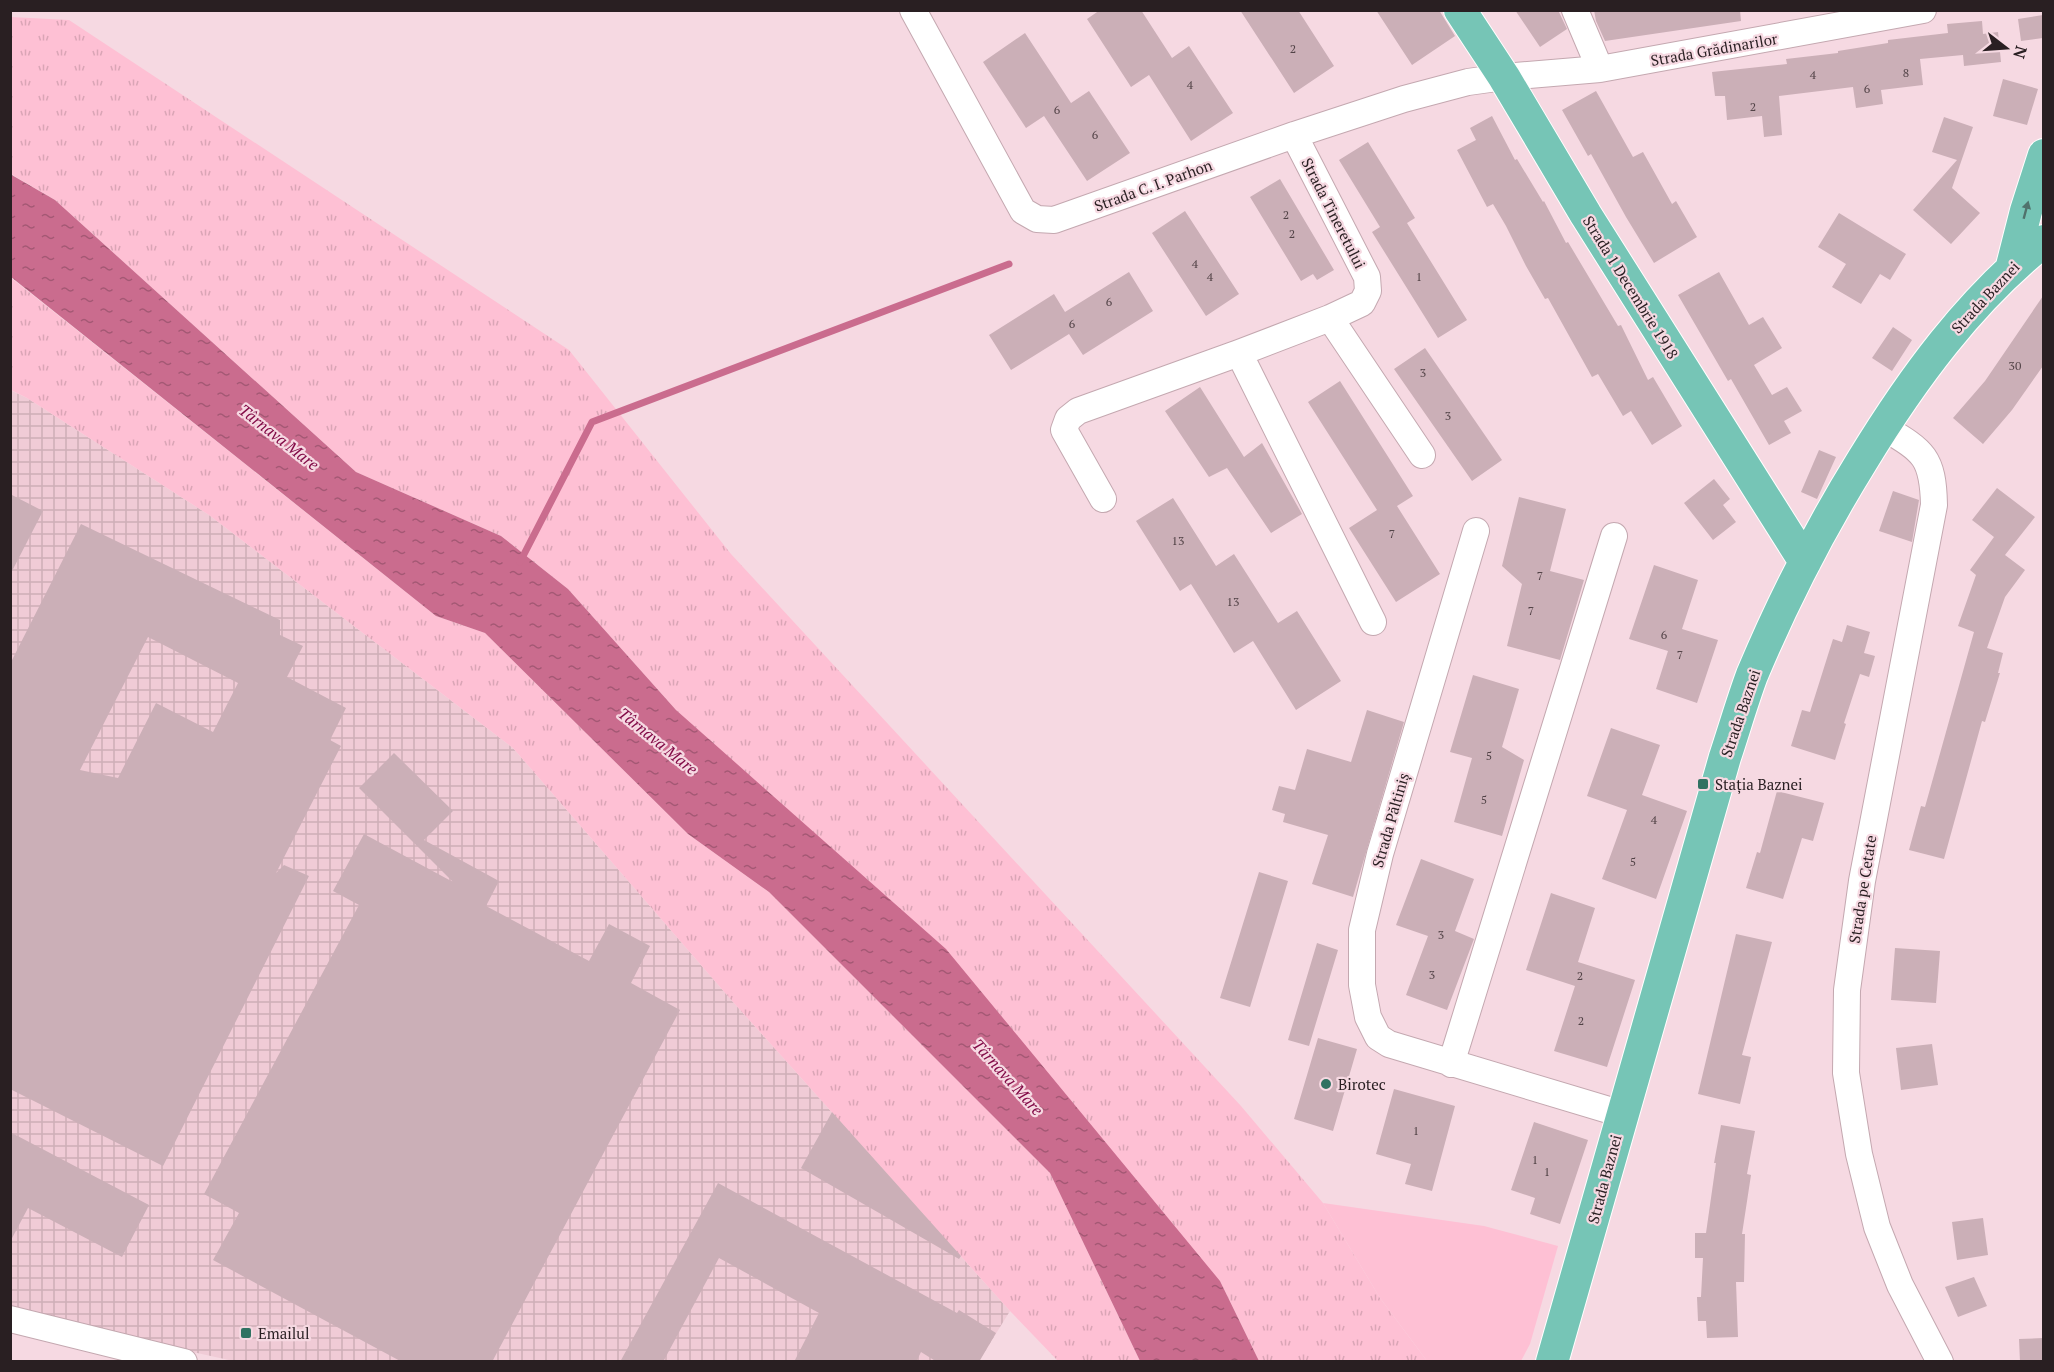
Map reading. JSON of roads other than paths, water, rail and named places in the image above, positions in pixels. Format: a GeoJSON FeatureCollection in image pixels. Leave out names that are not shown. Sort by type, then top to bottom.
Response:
{"type":"FeatureCollection","features":[{"type":"Feature","properties":{"kind":"main road","name":"Strada 1 Decembrie 1918"},"geometry":{"type":"LineString","coordinates":[[1460,10],[1504,77],[1586,215],[1805,562]]}},
{"type":"Feature","properties":{"kind":"main road"},"geometry":{"type":"LineString","coordinates":[[2012,266],[2043,155]]}},
{"type":"Feature","properties":{"kind":"main road","name":"Strada Baznei"},"geometry":{"type":"LineString","coordinates":[[1552,1362],[1725,757],[1752,676],[1833,508],[1883,427],[1946,339],[2012,266],[2043,241]]}},
{"type":"Feature","properties":{"kind":"street","name":"Strada C. I. Parhon"},"geometry":{"type":"LineString","coordinates":[[913,10],[1023,212],[1036,219],[1054,220],[1294,135],[1404,99],[1468,82],[1504,77]]}},
{"type":"Feature","properties":{"kind":"street"},"geometry":{"type":"LineString","coordinates":[[1575,10],[1600,69]]}},
{"type":"Feature","properties":{"kind":"street","name":"Strada Grădinarilor"},"geometry":{"type":"LineString","coordinates":[[1504,77],[1600,69],[1916,11]]}},
{"type":"Feature","properties":{"kind":"street","name":"Strada Tineretului"},"geometry":{"type":"LineString","coordinates":[[1103,499],[1064,430],[1068,419],[1078,411],[1239,353],[1330,318],[1362,303],[1368,291],[1367,277],[1294,135]]}},
{"type":"Feature","properties":{"kind":"street"},"geometry":{"type":"LineString","coordinates":[[1330,318],[1422,455]]}},
{"type":"Feature","properties":{"kind":"street"},"geometry":{"type":"LineString","coordinates":[[1239,353],[1373,622]]}},
{"type":"Feature","properties":{"kind":"street","name":"Strada pe Cetate"},"geometry":{"type":"LineString","coordinates":[[1883,427],[1911,444],[1928,463],[1934,479],[1934,505],[1862,882],[1846,990],[1846,1073],[1859,1154],[1877,1227],[1900,1285],[1940,1362]]}},
{"type":"Feature","properties":{"kind":"street","name":"Strada Păltiniș"},"geometry":{"type":"LineString","coordinates":[[1476,531],[1380,854],[1362,930],[1362,985],[1368,1017],[1378,1037],[1389,1044],[1622,1113]]}},
{"type":"Feature","properties":{"kind":"street"},"geometry":{"type":"LineString","coordinates":[[1451,1064],[1614,536]]}},
{"type":"Feature","properties":{"kind":"street"},"geometry":{"type":"LineString","coordinates":[[10,1319],[184,1362]]}},
{"type":"Feature","properties":{"kind":"water","name":"Târnava Mare"},"geometry":{"type":"Polygon","coordinates":[[[10,174],[55,200],[356,472],[501,536],[568,589],[676,710],[946,949],[1220,1281],[1259,1361],[1140,1361],[1050,1173],[769,892],[688,834],[485,633],[436,616],[11,277],[10,174]]]}},
{"type":"Feature","properties":{"kind":"waterway"},"geometry":{"type":"LineString","coordinates":[[520,562],[592,422],[1009,264]]}},
{"type":"Feature","properties":{"kind":"place","name":"Stația Baznei"},"geometry":{"type":"Point","coordinates":[1703,784]}},
{"type":"Feature","properties":{"kind":"place","name":"Birotec"},"geometry":{"type":"Point","coordinates":[1326,1084]}},
{"type":"Feature","properties":{"kind":"place","name":"Emailul"},"geometry":{"type":"Point","coordinates":[246,1333]}}]}
